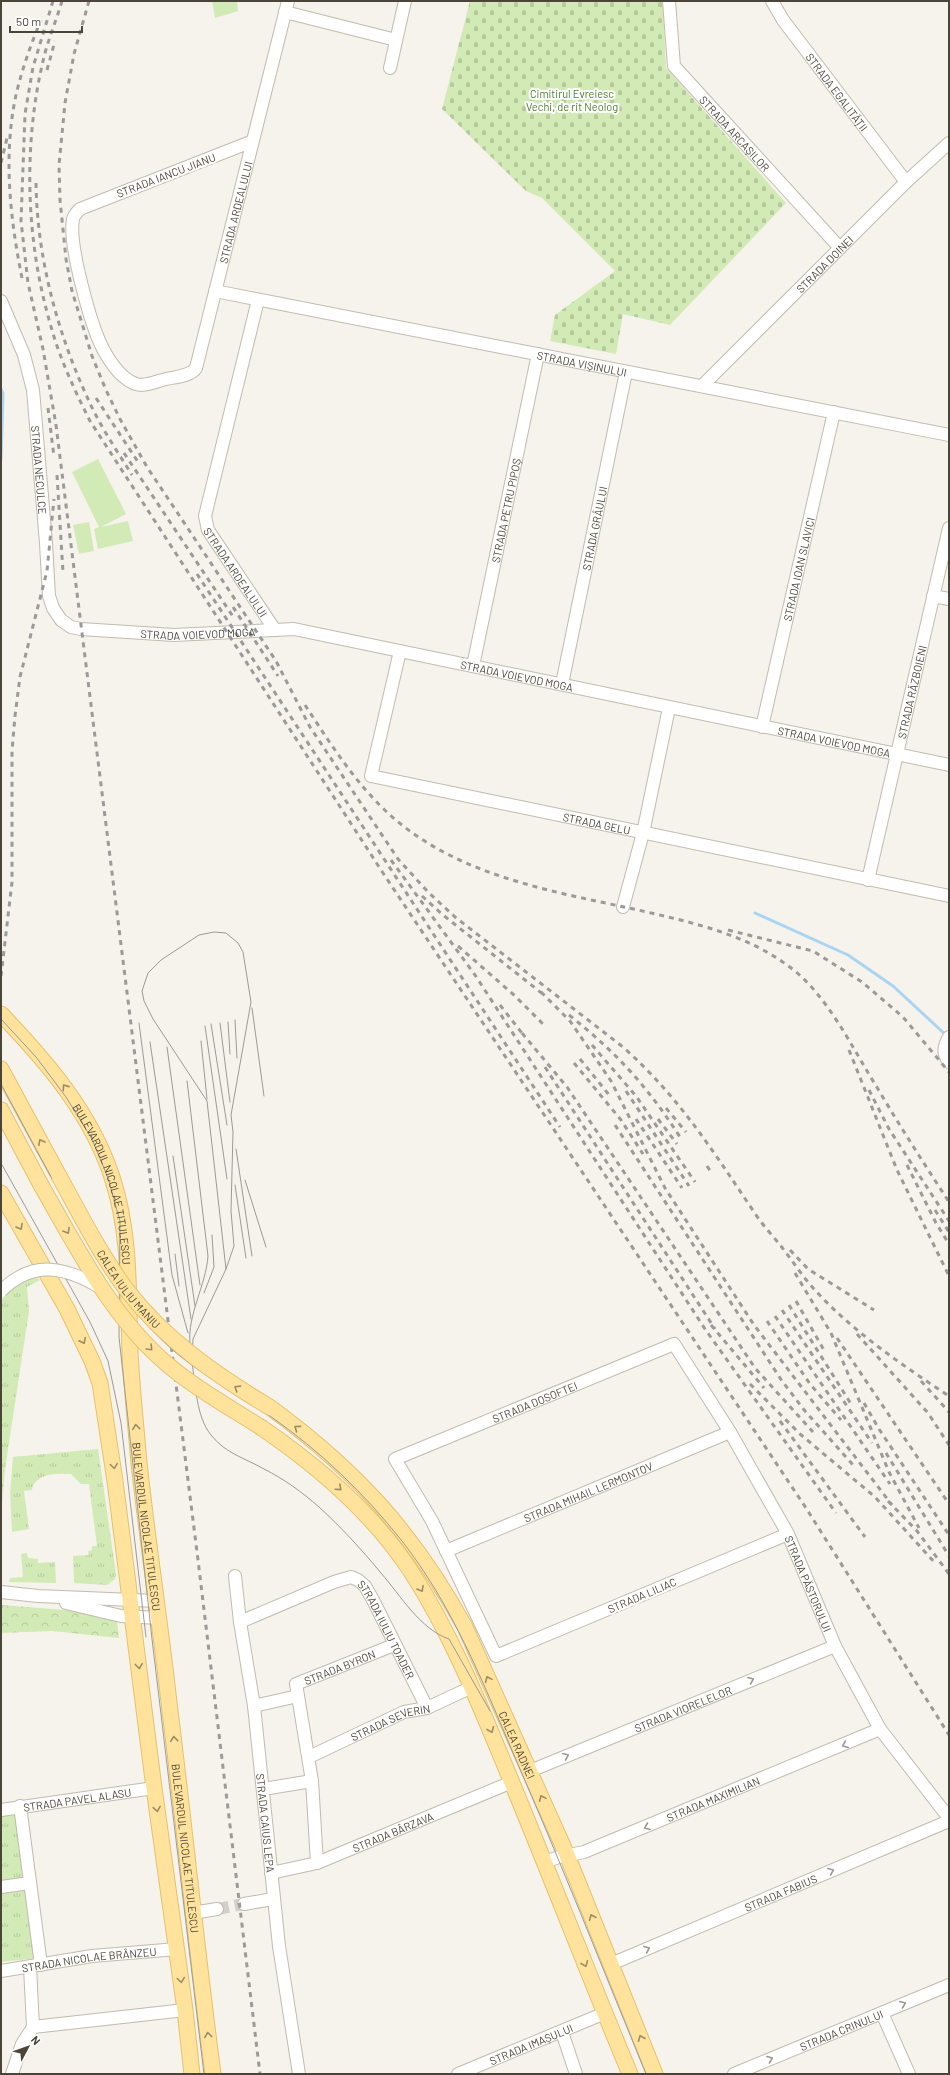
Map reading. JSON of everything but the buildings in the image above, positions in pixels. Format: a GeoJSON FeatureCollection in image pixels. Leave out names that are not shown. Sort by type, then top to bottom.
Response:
{"type":"FeatureCollection","features":[{"type":"Feature","properties":{"kind":"main road","name":"BULEVARDUL NICOLAE TITULESCU"},"geometry":{"type":"LineString","coordinates":[[1,1014],[47,1063],[67,1090],[88,1124],[105,1158],[118,1197],[128,1260],[130,1353],[135,1419],[192,1913],[213,2074]]}},
{"type":"Feature","properties":{"kind":"main road","name":"CALEA IULIU MANIU"},"geometry":{"type":"LineString","coordinates":[[1,1069],[102,1252],[125,1288],[143,1310],[200,1363],[271,1408],[324,1448]]}},
{"type":"Feature","properties":{"kind":"main road","name":"CALEA IULIU MANIU"},"geometry":{"type":"LineString","coordinates":[[1,1110],[41,1185],[101,1288],[138,1335],[177,1373],[262,1428],[310,1462]]}},
{"type":"Feature","properties":{"kind":"main road","name":"BULEVARDUL NICOLAE TITULESCU"},"geometry":{"type":"LineString","coordinates":[[1,1193],[66,1309],[92,1361],[100,1383],[111,1445],[132,1618],[177,1949],[192,2074]]}},
{"type":"Feature","properties":{"kind":"main road","name":"CALEA RADNEI"},"geometry":{"type":"LineString","coordinates":[[324,1448],[378,1501],[400,1527],[432,1571],[465,1627],[567,1854],[655,2074]]}},
{"type":"Feature","properties":{"kind":"main road","name":"CALEA RADNEI"},"geometry":{"type":"LineString","coordinates":[[310,1462],[344,1493],[367,1518],[411,1572],[440,1620],[472,1687],[512,1782],[630,2074]]}},
{"type":"Feature","properties":{"kind":"street"},"geometry":{"type":"LineString","coordinates":[[390,68],[405,1]]}},
{"type":"Feature","properties":{"kind":"street","name":"STRADA ARCAȘILOR"},"geometry":{"type":"LineString","coordinates":[[669,1],[673,62],[677,70],[840,248]]}},
{"type":"Feature","properties":{"kind":"street","name":"STRADA EGALITĂȚII"},"geometry":{"type":"LineString","coordinates":[[772,1],[783,20],[906,182]]}},
{"type":"Feature","properties":{"kind":"street"},"geometry":{"type":"LineString","coordinates":[[287,6],[396,40]]}},
{"type":"Feature","properties":{"kind":"street","name":"STRADA ARDEALULUI"},"geometry":{"type":"LineString","coordinates":[[142,385],[194,370],[287,6]]}},
{"type":"Feature","properties":{"kind":"street","name":"STRADA IANCU JIANU"},"geometry":{"type":"LineString","coordinates":[[142,385],[131,382],[112,364],[103,348],[94,326],[80,276],[75,246],[73,220],[80,209],[253,142]]}},
{"type":"Feature","properties":{"kind":"street","name":"STRADA DOINEI"},"geometry":{"type":"LineString","coordinates":[[702,386],[906,182],[949,143]]}},
{"type":"Feature","properties":{"kind":"street","name":"STRADA VIȘINULUI"},"geometry":{"type":"LineString","coordinates":[[215,291],[834,412],[949,436]]}},
{"type":"Feature","properties":{"kind":"street","name":"STRADA ARDEALULUI"},"geometry":{"type":"LineString","coordinates":[[258,300],[205,516],[208,530],[275,630]]}},
{"type":"Feature","properties":{"kind":"street","name":"STRADA NECULCE"},"geometry":{"type":"LineString","coordinates":[[1,301],[6,323],[24,356],[33,390],[49,596],[52,608],[61,620],[72,627],[81,629]]}},
{"type":"Feature","properties":{"kind":"street","name":"STRADA PETRU PIPOȘ"},"geometry":{"type":"LineString","coordinates":[[473,666],[538,354]]}},
{"type":"Feature","properties":{"kind":"street","name":"STRADA GRÂULUI"},"geometry":{"type":"LineString","coordinates":[[562,684],[626,372]]}},
{"type":"Feature","properties":{"kind":"street","name":"STRADA IOAN SLAVICI"},"geometry":{"type":"LineString","coordinates":[[762,727],[834,412]]}},
{"type":"Feature","properties":{"kind":"street","name":"STRADA RĂZBOIENI"},"geometry":{"type":"LineString","coordinates":[[868,880],[949,528]]}},
{"type":"Feature","properties":{"kind":"street"},"geometry":{"type":"LineString","coordinates":[[933,596],[949,599]]}},
{"type":"Feature","properties":{"kind":"street","name":"STRADA VOIEVOD MOGA"},"geometry":{"type":"LineString","coordinates":[[81,629],[174,634],[237,633],[294,629],[949,765]]}},
{"type":"Feature","properties":{"kind":"street","name":"STRADA GELU"},"geometry":{"type":"LineString","coordinates":[[400,651],[371,776],[949,896]]}},
{"type":"Feature","properties":{"kind":"street"},"geometry":{"type":"LineString","coordinates":[[623,907],[643,833],[669,708]]}},
{"type":"Feature","properties":{"kind":"street"},"geometry":{"type":"LineString","coordinates":[[947,1042],[945,1058],[949,1062]]}},
{"type":"Feature","properties":{"kind":"street"},"geometry":{"type":"LineString","coordinates":[[1,1291],[12,1281],[27,1273],[47,1269],[71,1272],[101,1288]]}},
{"type":"Feature","properties":{"kind":"street","name":"STRADA PĂSTORULUI"},"geometry":{"type":"LineString","coordinates":[[674,1344],[730,1432],[788,1534],[835,1646],[880,1729],[949,1818]]}},
{"type":"Feature","properties":{"kind":"street","name":"STRADA DOSOFTEI"},"geometry":{"type":"LineString","coordinates":[[446,1551],[416,1492],[395,1459],[674,1344]]}},
{"type":"Feature","properties":{"kind":"street","name":"STRADA MIHAIL LERMONTOV"},"geometry":{"type":"LineString","coordinates":[[446,1551],[730,1432]]}},
{"type":"Feature","properties":{"kind":"street","name":"STRADA LILIAC"},"geometry":{"type":"LineString","coordinates":[[446,1551],[496,1656],[788,1534]]}},
{"type":"Feature","properties":{"kind":"street","name":"STRADA CAIUS LEPA"},"geometry":{"type":"LineString","coordinates":[[236,1576],[240,1622],[254,1706],[273,1899],[298,2072]]}},
{"type":"Feature","properties":{"kind":"street","name":"STRADA IULIU TOADER"},"geometry":{"type":"LineString","coordinates":[[240,1622],[334,1582],[351,1577],[358,1580],[365,1586],[427,1708]]}},
{"type":"Feature","properties":{"kind":"street"},"geometry":{"type":"LineString","coordinates":[[1,1592],[38,1596],[157,1601]]}},
{"type":"Feature","properties":{"kind":"street"},"geometry":{"type":"LineString","coordinates":[[38,1596],[132,1618],[159,1618]]}},
{"type":"Feature","properties":{"kind":"street","name":"STRADA BYRON"},"geometry":{"type":"LineString","coordinates":[[296,1696],[296,1684],[394,1645]]}},
{"type":"Feature","properties":{"kind":"street","name":"STRADA VIORELELOR"},"geometry":{"type":"LineString","coordinates":[[530,1771],[835,1646]]}},
{"type":"Feature","properties":{"kind":"street","name":"STRADA SEVERIN"},"geometry":{"type":"LineString","coordinates":[[309,1757],[404,1712],[427,1708],[472,1687]]}},
{"type":"Feature","properties":{"kind":"street"},"geometry":{"type":"LineString","coordinates":[[254,1706],[296,1696],[309,1757],[317,1863]]}},
{"type":"Feature","properties":{"kind":"street","name":"STRADA MAXIMILIAN"},"geometry":{"type":"LineString","coordinates":[[545,1862],[567,1854],[584,1852],[880,1729]]}},
{"type":"Feature","properties":{"kind":"street"},"geometry":{"type":"LineString","coordinates":[[263,1789],[312,1781]]}},
{"type":"Feature","properties":{"kind":"street","name":"STRADA BÂRZAVA"},"geometry":{"type":"LineString","coordinates":[[271,1873],[317,1863],[512,1782]]}},
{"type":"Feature","properties":{"kind":"street","name":"STRADA PAVEL ALASU"},"geometry":{"type":"LineString","coordinates":[[1,1810],[20,1806],[154,1788]]}},
{"type":"Feature","properties":{"kind":"street"},"geometry":{"type":"LineString","coordinates":[[12,2074],[22,2044],[33,2028],[36,1966],[30,1883],[20,1806]]}},
{"type":"Feature","properties":{"kind":"street","name":"STRADA FABIUS"},"geometry":{"type":"LineString","coordinates":[[611,1964],[949,1821]]}},
{"type":"Feature","properties":{"kind":"street"},"geometry":{"type":"LineString","coordinates":[[1,1887],[30,1883]]}},
{"type":"Feature","properties":{"kind":"street"},"geometry":{"type":"LineString","coordinates":[[244,1904],[273,1899]]}},
{"type":"Feature","properties":{"kind":"street"},"geometry":{"type":"LineString","coordinates":[[192,1913],[217,1909]]}},
{"type":"Feature","properties":{"kind":"street","name":"STRADA NICOLAE BRÂNZEU"},"geometry":{"type":"LineString","coordinates":[[1,1971],[92,1956],[177,1949]]}},
{"type":"Feature","properties":{"kind":"street","name":"STRADA CRINULUI"},"geometry":{"type":"LineString","coordinates":[[734,2074],[949,1985]]}},
{"type":"Feature","properties":{"kind":"street"},"geometry":{"type":"LineString","coordinates":[[33,2028],[185,2010]]}},
{"type":"Feature","properties":{"kind":"street","name":"STRADA IMAȘULUI"},"geometry":{"type":"LineString","coordinates":[[458,2074],[605,2013]]}},
{"type":"Feature","properties":{"kind":"street"},"geometry":{"type":"LineString","coordinates":[[882,2013],[909,2074]]}},
{"type":"Feature","properties":{"kind":"street"},"geometry":{"type":"LineString","coordinates":[[562,2032],[576,2074]]}},
{"type":"Feature","properties":{"kind":"green space"},"geometry":{"type":"Polygon","coordinates":[[[212,1],[237,1],[238,11],[215,18],[212,1]]]}},
{"type":"Feature","properties":{"kind":"green space","name":"Cimitirul Evreiesc Vechi, de rit Neolog"},"geometry":{"type":"Polygon","coordinates":[[[470,1],[663,1],[666,68],[786,203],[670,325],[623,314],[616,354],[550,341],[555,315],[615,271],[542,198],[526,191],[442,109],[470,1]]]}},
{"type":"Feature","properties":{"kind":"green space"},"geometry":{"type":"Polygon","coordinates":[[[98,459],[126,514],[101,527],[128,521],[133,541],[98,549],[94,529],[99,527],[72,472],[98,459]]]}},
{"type":"Feature","properties":{"kind":"green space"},"geometry":{"type":"Polygon","coordinates":[[[89,522],[94,551],[79,554],[73,525],[89,522]]]}},
{"type":"Feature","properties":{"kind":"green space"},"geometry":{"type":"Polygon","coordinates":[[[37,1277],[40,1280],[27,1287],[29,1311],[5,1469],[1,1515],[1,1302],[11,1289],[26,1280],[37,1277]]]}},
{"type":"Feature","properties":{"kind":"green space"},"geometry":{"type":"Polygon","coordinates":[[[98,1449],[116,1574],[115,1579],[107,1585],[74,1583],[73,1556],[89,1555],[88,1551],[92,1550],[92,1546],[97,1546],[89,1484],[81,1484],[71,1474],[47,1475],[37,1480],[32,1490],[24,1491],[29,1529],[12,1532],[10,1494],[13,1457],[98,1449]]]}},
{"type":"Feature","properties":{"kind":"green space"},"geometry":{"type":"Polygon","coordinates":[[[27,1553],[28,1558],[38,1559],[38,1563],[55,1562],[56,1583],[9,1582],[10,1578],[23,1577],[21,1554],[27,1553]]]}},
{"type":"Feature","properties":{"kind":"green space"},"geometry":{"type":"Polygon","coordinates":[[[1,1605],[78,1611],[117,1621],[119,1638],[52,1631],[1,1633],[1,1605]]]}},
{"type":"Feature","properties":{"kind":"green space"},"geometry":{"type":"Polygon","coordinates":[[[18,1812],[27,1881],[1,1884],[1,1814],[18,1812]]]}},
{"type":"Feature","properties":{"kind":"green space"},"geometry":{"type":"Polygon","coordinates":[[[28,1885],[37,1958],[1,1962],[1,1889],[28,1885]]]}},
{"type":"Feature","properties":{"kind":"waterway"},"geometry":{"type":"LineString","coordinates":[[1,389],[3,393],[1,459]]}},
{"type":"Feature","properties":{"kind":"waterway"},"geometry":{"type":"LineString","coordinates":[[755,913],[848,955],[893,986],[947,1036]]}},
{"type":"Feature","properties":{"kind":"tunnel"},"geometry":{"type":"LineString","coordinates":[[217,1909],[244,1904]]}},
{"type":"Feature","properties":{"kind":"tram line"},"geometry":{"type":"LineString","coordinates":[[192,1361],[193,1339],[226,1269],[234,1246],[231,1211],[233,1132],[231,1115],[251,1002],[243,952],[238,943],[226,933],[214,932],[199,935],[161,960],[148,973],[142,991],[144,1001],[153,1019],[207,1101],[226,1269]]}},
{"type":"Feature","properties":{"kind":"tram line"},"geometry":{"type":"LineString","coordinates":[[252,1008],[264,1096]]}},
{"type":"Feature","properties":{"kind":"tram line"},"geometry":{"type":"LineString","coordinates":[[1,1019],[36,1057],[66,1097],[92,1139],[108,1178],[120,1221],[119,1337],[152,1639],[204,2074]]}},
{"type":"Feature","properties":{"kind":"tram line"},"geometry":{"type":"LineString","coordinates":[[235,1020],[237,1058]]}},
{"type":"Feature","properties":{"kind":"tram line"},"geometry":{"type":"LineString","coordinates":[[228,1022],[230,1054]]}},
{"type":"Feature","properties":{"kind":"tram line"},"geometry":{"type":"LineString","coordinates":[[139,1023],[172,1275],[188,1333]]}},
{"type":"Feature","properties":{"kind":"tram line"},"geometry":{"type":"LineString","coordinates":[[220,1023],[230,1102]]}},
{"type":"Feature","properties":{"kind":"tram line"},"geometry":{"type":"LineString","coordinates":[[211,1024],[227,1125]]}},
{"type":"Feature","properties":{"kind":"tram line"},"geometry":{"type":"LineString","coordinates":[[205,1026],[227,1179]]}},
{"type":"Feature","properties":{"kind":"tram line"},"geometry":{"type":"LineString","coordinates":[[201,1041],[207,1099]]}},
{"type":"Feature","properties":{"kind":"tram line"},"geometry":{"type":"LineString","coordinates":[[150,1042],[191,1319]]}},
{"type":"Feature","properties":{"kind":"tram line"},"geometry":{"type":"LineString","coordinates":[[167,1047],[200,1285]]}},
{"type":"Feature","properties":{"kind":"tram line"},"geometry":{"type":"LineString","coordinates":[[187,1081],[208,1256],[207,1267],[191,1322],[190,1343]]}},
{"type":"Feature","properties":{"kind":"tram line"},"geometry":{"type":"LineString","coordinates":[[1,1084],[55,1184],[104,1268],[138,1315],[166,1344],[190,1364],[270,1416],[324,1458],[372,1506],[420,1565],[451,1617],[478,1671],[548,1834],[646,2074]]}},
{"type":"Feature","properties":{"kind":"tram line"},"geometry":{"type":"LineString","coordinates":[[236,1149],[252,1256]]}},
{"type":"Feature","properties":{"kind":"tram line"},"geometry":{"type":"LineString","coordinates":[[173,1156],[195,1306]]}},
{"type":"Feature","properties":{"kind":"tram line"},"geometry":{"type":"LineString","coordinates":[[1,1163],[90,1322],[108,1361],[121,1423],[146,1637]]}},
{"type":"Feature","properties":{"kind":"tram line"},"geometry":{"type":"LineString","coordinates":[[245,1180],[266,1247]]}},
{"type":"Feature","properties":{"kind":"tram line"},"geometry":{"type":"LineString","coordinates":[[235,1185],[246,1258]]}},
{"type":"Feature","properties":{"kind":"tram line"},"geometry":{"type":"LineString","coordinates":[[204,1293],[214,1267],[212,1235]]}},
{"type":"Feature","properties":{"kind":"tram line"},"geometry":{"type":"LineString","coordinates":[[175,1254],[179,1286]]}},
{"type":"Feature","properties":{"kind":"tram line"},"geometry":{"type":"LineString","coordinates":[[192,1363],[199,1410],[211,1435],[229,1451],[279,1477],[313,1501],[351,1539],[420,1620],[429,1628],[449,1639],[490,1711]]}},
{"type":"Feature","properties":{"kind":"railway"},"geometry":{"type":"LineString","coordinates":[[53,1],[33,67],[25,114],[21,221],[28,283],[43,349],[56,425],[198,1560],[260,2074]]}},
{"type":"Feature","properties":{"kind":"railway"},"geometry":{"type":"LineString","coordinates":[[62,1],[45,53],[33,119],[30,154],[32,222],[36,257],[50,323],[67,373],[90,421],[383,873],[806,1508],[949,1735]]}},
{"type":"Feature","properties":{"kind":"railway"},"geometry":{"type":"LineString","coordinates":[[89,1],[74,54],[65,103],[59,165],[60,200],[66,259],[72,291],[92,356],[120,419],[147,467],[276,661],[310,727],[398,859],[428,892],[455,917],[623,1047],[643,1066],[694,1125],[765,1227],[814,1289],[845,1319],[878,1347],[949,1396]]}},
{"type":"Feature","properties":{"kind":"railway"},"geometry":{"type":"LineString","coordinates":[[22,278],[11,210],[9,163],[10,140],[18,85],[41,20]]}},
{"type":"Feature","properties":{"kind":"railway"},"geometry":{"type":"LineString","coordinates":[[47,70],[55,41]]}},
{"type":"Feature","properties":{"kind":"railway"},"geometry":{"type":"LineString","coordinates":[[1,163],[7,138]]}},
{"type":"Feature","properties":{"kind":"railway"},"geometry":{"type":"LineString","coordinates":[[36,183],[40,239],[58,321],[77,374],[93,409],[132,475]]}},
{"type":"Feature","properties":{"kind":"railway"},"geometry":{"type":"LineString","coordinates":[[96,398],[140,465]]}},
{"type":"Feature","properties":{"kind":"railway"},"geometry":{"type":"LineString","coordinates":[[48,408],[54,457]]}},
{"type":"Feature","properties":{"kind":"railway"},"geometry":{"type":"LineString","coordinates":[[124,453],[234,618]]}},
{"type":"Feature","properties":{"kind":"railway"},"geometry":{"type":"LineString","coordinates":[[57,475],[63,572]]}},
{"type":"Feature","properties":{"kind":"railway"},"geometry":{"type":"LineString","coordinates":[[1,976],[12,882],[12,751],[15,716],[20,677],[47,571],[54,499]]}},
{"type":"Feature","properties":{"kind":"railway"},"geometry":{"type":"LineString","coordinates":[[197,574],[560,1127]]}},
{"type":"Feature","properties":{"kind":"railway"},"geometry":{"type":"LineString","coordinates":[[233,607],[278,676]]}},
{"type":"Feature","properties":{"kind":"railway"},"geometry":{"type":"LineString","coordinates":[[305,705],[354,776],[377,802],[389,814],[416,835],[444,852],[475,867],[539,888],[677,919],[716,930],[752,945],[787,965],[814,990],[838,1022],[895,1118],[949,1202]]}},
{"type":"Feature","properties":{"kind":"railway"},"geometry":{"type":"LineString","coordinates":[[391,860],[475,975],[705,1329],[836,1513]]}},
{"type":"Feature","properties":{"kind":"railway"},"geometry":{"type":"LineString","coordinates":[[422,896],[443,915],[544,995]]}},
{"type":"Feature","properties":{"kind":"railway"},"geometry":{"type":"LineString","coordinates":[[728,930],[813,951],[862,982],[903,1017],[949,1072]]}},
{"type":"Feature","properties":{"kind":"railway"},"geometry":{"type":"LineString","coordinates":[[458,946],[514,995],[543,1024]]}},
{"type":"Feature","properties":{"kind":"railway"},"geometry":{"type":"LineString","coordinates":[[541,992],[570,1021],[611,1081],[665,1188],[754,1325],[892,1505]]}},
{"type":"Feature","properties":{"kind":"railway"},"geometry":{"type":"LineString","coordinates":[[500,1005],[525,1037]]}},
{"type":"Feature","properties":{"kind":"railway"},"geometry":{"type":"LineString","coordinates":[[569,1015],[602,1043],[630,1071],[643,1086],[680,1137]]}},
{"type":"Feature","properties":{"kind":"railway"},"geometry":{"type":"LineString","coordinates":[[522,1033],[567,1087],[755,1368],[813,1432]]}},
{"type":"Feature","properties":{"kind":"railway"},"geometry":{"type":"LineString","coordinates":[[592,1045],[636,1096],[695,1182]]}},
{"type":"Feature","properties":{"kind":"railway"},"geometry":{"type":"LineString","coordinates":[[849,1050],[897,1170],[949,1276]]}},
{"type":"Feature","properties":{"kind":"railway"},"geometry":{"type":"LineString","coordinates":[[580,1059],[610,1096]]}},
{"type":"Feature","properties":{"kind":"railway"},"geometry":{"type":"LineString","coordinates":[[574,1063],[621,1120],[643,1154]]}},
{"type":"Feature","properties":{"kind":"railway"},"geometry":{"type":"LineString","coordinates":[[545,1067],[715,1329]]}},
{"type":"Feature","properties":{"kind":"railway"},"geometry":{"type":"LineString","coordinates":[[869,1090],[889,1129],[949,1221]]}},
{"type":"Feature","properties":{"kind":"railway"},"geometry":{"type":"LineString","coordinates":[[626,1091],[689,1186]]}},
{"type":"Feature","properties":{"kind":"railway"},"geometry":{"type":"LineString","coordinates":[[666,1108],[686,1132]]}},
{"type":"Feature","properties":{"kind":"railway"},"geometry":{"type":"LineString","coordinates":[[636,1119],[682,1188]]}},
{"type":"Feature","properties":{"kind":"railway"},"geometry":{"type":"LineString","coordinates":[[658,1119],[677,1144]]}},
{"type":"Feature","properties":{"kind":"railway"},"geometry":{"type":"LineString","coordinates":[[615,1125],[782,1381],[805,1411],[854,1466]]}},
{"type":"Feature","properties":{"kind":"railway"},"geometry":{"type":"LineString","coordinates":[[907,1165],[936,1223],[949,1244]]}},
{"type":"Feature","properties":{"kind":"railway"},"geometry":{"type":"LineString","coordinates":[[707,1166],[711,1172]]}},
{"type":"Feature","properties":{"kind":"railway"},"geometry":{"type":"LineString","coordinates":[[935,1210],[949,1232]]}},
{"type":"Feature","properties":{"kind":"railway"},"geometry":{"type":"LineString","coordinates":[[790,1250],[808,1269],[874,1310]]}},
{"type":"Feature","properties":{"kind":"railway"},"geometry":{"type":"LineString","coordinates":[[795,1273],[831,1333],[889,1472],[919,1528]]}},
{"type":"Feature","properties":{"kind":"railway"},"geometry":{"type":"LineString","coordinates":[[796,1301],[825,1352]]}},
{"type":"Feature","properties":{"kind":"railway"},"geometry":{"type":"LineString","coordinates":[[789,1305],[851,1404]]}},
{"type":"Feature","properties":{"kind":"railway"},"geometry":{"type":"LineString","coordinates":[[782,1310],[872,1443]]}},
{"type":"Feature","properties":{"kind":"railway"},"geometry":{"type":"LineString","coordinates":[[775,1316],[890,1484]]}},
{"type":"Feature","properties":{"kind":"railway"},"geometry":{"type":"LineString","coordinates":[[767,1321],[810,1384],[841,1420]]}},
{"type":"Feature","properties":{"kind":"railway"},"geometry":{"type":"LineString","coordinates":[[711,1325],[764,1388]]}},
{"type":"Feature","properties":{"kind":"railway"},"geometry":{"type":"LineString","coordinates":[[857,1334],[928,1413],[949,1445]]}},
{"type":"Feature","properties":{"kind":"railway"},"geometry":{"type":"LineString","coordinates":[[837,1338],[949,1504]]}},
{"type":"Feature","properties":{"kind":"railway"},"geometry":{"type":"LineString","coordinates":[[921,1381],[949,1412]]}},
{"type":"Feature","properties":{"kind":"railway"},"geometry":{"type":"LineString","coordinates":[[750,1384],[800,1434],[875,1497],[936,1564]]}},
{"type":"Feature","properties":{"kind":"railway"},"geometry":{"type":"LineString","coordinates":[[864,1403],[879,1429],[949,1535]]}},
{"type":"Feature","properties":{"kind":"railway"},"geometry":{"type":"LineString","coordinates":[[780,1421],[865,1537]]}},
{"type":"Feature","properties":{"kind":"railway"},"geometry":{"type":"LineString","coordinates":[[886,1453],[949,1556]]}},
{"type":"Feature","properties":{"kind":"railway"},"geometry":{"type":"LineString","coordinates":[[888,1501],[917,1531],[949,1574]]}}]}
